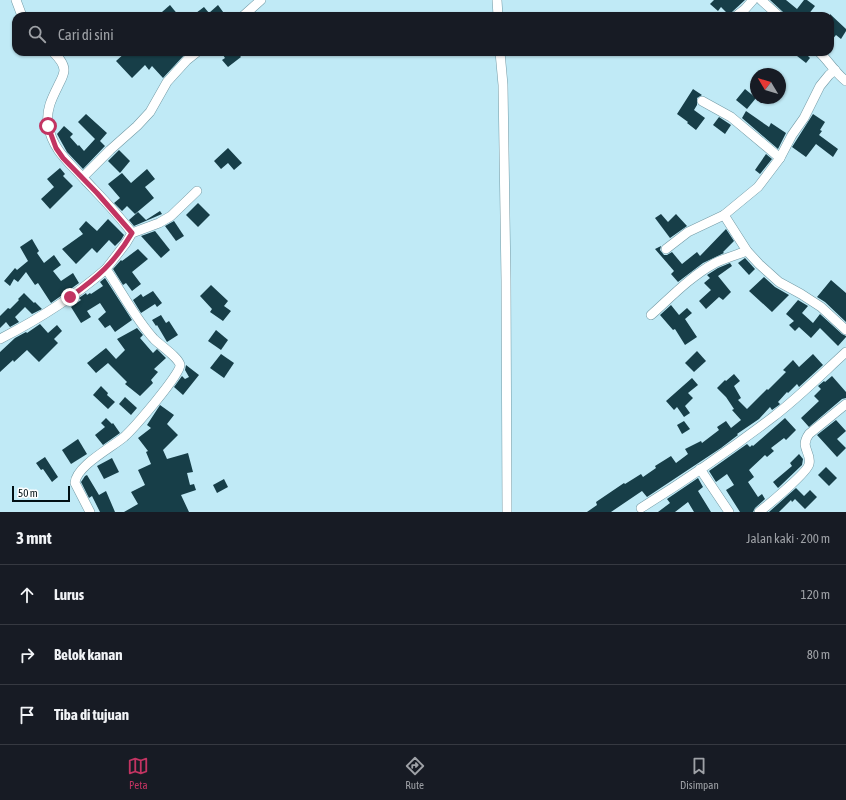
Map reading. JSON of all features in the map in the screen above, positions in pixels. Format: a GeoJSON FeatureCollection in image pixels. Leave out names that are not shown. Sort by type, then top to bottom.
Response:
{"type":"FeatureCollection","features":[{"type":"Feature","properties":{"kind":"street"},"geometry":{"type":"LineString","coordinates":[[16,0],[20,12]]}},
{"type":"Feature","properties":{"kind":"street"},"geometry":{"type":"LineString","coordinates":[[248,12],[261,0]]}},
{"type":"Feature","properties":{"kind":"street"},"geometry":{"type":"LineString","coordinates":[[497,0],[498,12]]}},
{"type":"Feature","properties":{"kind":"street"},"geometry":{"type":"LineString","coordinates":[[741,12],[753,0]]}},
{"type":"Feature","properties":{"kind":"street"},"geometry":{"type":"LineString","coordinates":[[761,0],[774,12]]}},
{"type":"Feature","properties":{"kind":"street"},"geometry":{"type":"LineString","coordinates":[[57,56],[64,70],[47,112],[48,126],[56,148],[63,158],[83,177],[132,233]]}},
{"type":"Feature","properties":{"kind":"street"},"geometry":{"type":"LineString","coordinates":[[83,177],[141,122],[150,112],[167,82],[192,56]]}},
{"type":"Feature","properties":{"kind":"street"},"geometry":{"type":"LineString","coordinates":[[500,56],[503,85],[506,272],[507,512]]}},
{"type":"Feature","properties":{"kind":"street"},"geometry":{"type":"LineString","coordinates":[[823,56],[846,81]]}},
{"type":"Feature","properties":{"kind":"street"},"geometry":{"type":"LineString","coordinates":[[666,249],[688,232],[724,215],[758,187],[780,158],[792,134],[804,118],[820,86],[835,70]]}},
{"type":"Feature","properties":{"kind":"street"},"geometry":{"type":"LineString","coordinates":[[702,101],[730,117],[780,158]]}},
{"type":"Feature","properties":{"kind":"street"},"geometry":{"type":"LineString","coordinates":[[0,339],[42,316],[78,291],[106,269],[132,233],[165,220],[181,208],[197,191]]}},
{"type":"Feature","properties":{"kind":"street"},"geometry":{"type":"LineString","coordinates":[[724,215],[747,251],[773,277],[821,307],[846,330]]}},
{"type":"Feature","properties":{"kind":"street"},"geometry":{"type":"LineString","coordinates":[[651,315],[682,287],[716,262],[747,251]]}},
{"type":"Feature","properties":{"kind":"street"},"geometry":{"type":"LineString","coordinates":[[90,512],[75,484],[78,474],[92,461],[126,435],[170,382],[179,370],[180,366],[177,360],[155,340],[145,328],[106,269]]}},
{"type":"Feature","properties":{"kind":"street"},"geometry":{"type":"LineString","coordinates":[[640,508],[680,483],[774,416],[820,377],[846,352]]}},
{"type":"Feature","properties":{"kind":"street"},"geometry":{"type":"LineString","coordinates":[[759,512],[807,469],[810,459],[804,446],[809,434],[846,404]]}},
{"type":"Feature","properties":{"kind":"street"},"geometry":{"type":"LineString","coordinates":[[700,469],[729,512]]}},
{"type":"Feature","properties":{"kind":"building"},"geometry":{"type":"Polygon","coordinates":[[[714,0],[745,0],[732,12],[726,12],[721,7],[718,11],[710,4],[714,0]]]}},
{"type":"Feature","properties":{"kind":"building"},"geometry":{"type":"Polygon","coordinates":[[[770,0],[786,0],[797,9],[804,0],[807,0],[815,6],[810,12],[783,12],[770,0]]]}},
{"type":"Feature","properties":{"kind":"building"},"geometry":{"type":"Polygon","coordinates":[[[170,5],[176,12],[162,12],[170,5]]]}},
{"type":"Feature","properties":{"kind":"building"},"geometry":{"type":"Polygon","coordinates":[[[218,5],[223,12],[210,12],[218,5]]]}},
{"type":"Feature","properties":{"kind":"building"},"geometry":{"type":"Polygon","coordinates":[[[204,7],[208,12],[197,12],[204,7]]]}},
{"type":"Feature","properties":{"kind":"building"},"geometry":{"type":"Polygon","coordinates":[[[834,18],[846,29],[841,39],[836,35],[834,37],[834,18]]]}},
{"type":"Feature","properties":{"kind":"building"},"geometry":{"type":"Polygon","coordinates":[[[122,56],[183,56],[163,78],[152,66],[149,70],[145,65],[132,78],[116,61],[122,56]]]}},
{"type":"Feature","properties":{"kind":"building"},"geometry":{"type":"Polygon","coordinates":[[[224,56],[241,57],[228,67],[222,60],[225,58],[224,56]]]}},
{"type":"Feature","properties":{"kind":"building"},"geometry":{"type":"Polygon","coordinates":[[[797,56],[808,56],[810,58],[806,63],[797,56]]]}},
{"type":"Feature","properties":{"kind":"building"},"geometry":{"type":"Polygon","coordinates":[[[693,89],[702,95],[697,98],[697,105],[694,110],[705,118],[696,130],[677,114],[693,89]]]}},
{"type":"Feature","properties":{"kind":"building"},"geometry":{"type":"Polygon","coordinates":[[[745,89],[750,93],[751,104],[747,109],[736,100],[745,89]]]}},
{"type":"Feature","properties":{"kind":"building"},"geometry":{"type":"Polygon","coordinates":[[[746,111],[769,127],[771,123],[786,133],[778,149],[742,118],[746,111]]]}},
{"type":"Feature","properties":{"kind":"building"},"geometry":{"type":"Polygon","coordinates":[[[86,114],[107,133],[100,141],[105,146],[83,169],[67,152],[57,134],[64,126],[73,134],[70,137],[84,151],[95,139],[78,122],[86,114]]]}},
{"type":"Feature","properties":{"kind":"building"},"geometry":{"type":"Polygon","coordinates":[[[813,114],[825,122],[819,135],[838,149],[833,157],[816,144],[806,157],[792,147],[813,114]]]}},
{"type":"Feature","properties":{"kind":"building"},"geometry":{"type":"Polygon","coordinates":[[[719,117],[731,125],[725,134],[713,125],[719,117]]]}},
{"type":"Feature","properties":{"kind":"building"},"geometry":{"type":"Polygon","coordinates":[[[228,148],[242,163],[234,170],[228,163],[221,169],[214,161],[228,148]]]}},
{"type":"Feature","properties":{"kind":"building"},"geometry":{"type":"Polygon","coordinates":[[[119,150],[130,161],[120,173],[108,161],[119,150]]]}},
{"type":"Feature","properties":{"kind":"building"},"geometry":{"type":"Polygon","coordinates":[[[766,154],[772,159],[760,174],[755,170],[766,154]]]}},
{"type":"Feature","properties":{"kind":"building"},"geometry":{"type":"Polygon","coordinates":[[[60,168],[65,174],[63,176],[73,186],[50,209],[41,199],[54,187],[47,179],[60,168]]]}},
{"type":"Feature","properties":{"kind":"building"},"geometry":{"type":"Polygon","coordinates":[[[147,169],[155,179],[145,187],[154,198],[135,214],[127,206],[122,211],[114,203],[120,198],[108,184],[122,173],[131,183],[147,169]]]}},
{"type":"Feature","properties":{"kind":"building"},"geometry":{"type":"Polygon","coordinates":[[[198,203],[210,215],[198,227],[186,215],[198,203]]]}},
{"type":"Feature","properties":{"kind":"building"},"geometry":{"type":"Polygon","coordinates":[[[160,211],[162,214],[134,226],[129,220],[138,212],[146,220],[160,211]]]}},
{"type":"Feature","properties":{"kind":"building"},"geometry":{"type":"Polygon","coordinates":[[[661,214],[668,222],[676,214],[687,226],[670,238],[655,218],[661,214]]]}},
{"type":"Feature","properties":{"kind":"building"},"geometry":{"type":"Polygon","coordinates":[[[108,219],[124,235],[121,240],[115,246],[109,240],[97,253],[92,248],[76,264],[62,249],[83,234],[79,229],[86,221],[97,231],[108,219]]]}},
{"type":"Feature","properties":{"kind":"building"},"geometry":{"type":"Polygon","coordinates":[[[174,221],[184,236],[176,241],[165,226],[174,221]]]}},
{"type":"Feature","properties":{"kind":"building"},"geometry":{"type":"Polygon","coordinates":[[[726,229],[734,241],[723,252],[724,253],[703,263],[678,282],[671,274],[674,271],[655,249],[661,246],[660,250],[664,255],[672,252],[682,264],[697,252],[700,256],[726,229]]]}},
{"type":"Feature","properties":{"kind":"building"},"geometry":{"type":"Polygon","coordinates":[[[155,231],[170,250],[161,258],[141,236],[155,231]]]}},
{"type":"Feature","properties":{"kind":"building"},"geometry":{"type":"Polygon","coordinates":[[[32,239],[39,251],[37,253],[44,263],[54,255],[61,265],[53,271],[61,281],[73,273],[79,283],[51,303],[38,283],[35,285],[26,272],[18,282],[14,279],[10,286],[4,281],[15,268],[17,270],[28,261],[20,247],[32,239]]]}},
{"type":"Feature","properties":{"kind":"building"},"geometry":{"type":"Polygon","coordinates":[[[138,249],[148,259],[132,272],[141,284],[132,291],[126,283],[123,285],[113,269],[121,260],[122,261],[138,249]]]}},
{"type":"Feature","properties":{"kind":"building"},"geometry":{"type":"Polygon","coordinates":[[[745,258],[755,269],[749,275],[738,263],[745,258]]]}},
{"type":"Feature","properties":{"kind":"building"},"geometry":{"type":"Polygon","coordinates":[[[730,263],[732,266],[718,276],[731,292],[723,300],[719,297],[706,309],[699,301],[711,290],[704,283],[710,278],[707,275],[730,263]]]}},
{"type":"Feature","properties":{"kind":"building"},"geometry":{"type":"Polygon","coordinates":[[[764,277],[775,287],[789,295],[772,312],[749,291],[764,277]]]}},
{"type":"Feature","properties":{"kind":"building"},"geometry":{"type":"Polygon","coordinates":[[[105,278],[132,320],[115,332],[110,325],[105,328],[98,319],[106,312],[100,303],[87,311],[91,317],[81,323],[71,307],[81,300],[79,298],[86,293],[87,295],[90,293],[91,294],[103,286],[100,282],[105,278]]]}},
{"type":"Feature","properties":{"kind":"building"},"geometry":{"type":"Polygon","coordinates":[[[831,280],[846,293],[846,322],[825,302],[817,297],[831,280]]]}},
{"type":"Feature","properties":{"kind":"building"},"geometry":{"type":"Polygon","coordinates":[[[211,285],[228,301],[224,306],[231,311],[223,321],[210,312],[212,309],[200,296],[211,285]]]}},
{"type":"Feature","properties":{"kind":"building"},"geometry":{"type":"Polygon","coordinates":[[[153,291],[162,303],[157,307],[155,304],[141,313],[133,300],[141,294],[143,297],[153,291]]]}},
{"type":"Feature","properties":{"kind":"building"},"geometry":{"type":"Polygon","coordinates":[[[24,293],[42,309],[32,314],[25,307],[15,317],[19,322],[10,327],[6,322],[0,328],[0,316],[8,308],[10,309],[24,293]]]}},
{"type":"Feature","properties":{"kind":"building"},"geometry":{"type":"Polygon","coordinates":[[[798,300],[808,306],[802,313],[813,323],[820,314],[846,336],[838,346],[820,328],[811,338],[799,327],[795,331],[789,325],[794,321],[786,314],[798,300]]]}},
{"type":"Feature","properties":{"kind":"building"},"geometry":{"type":"Polygon","coordinates":[[[671,305],[679,315],[687,308],[692,313],[685,319],[697,337],[685,345],[675,329],[673,330],[660,315],[671,305]]]}},
{"type":"Feature","properties":{"kind":"building"},"geometry":{"type":"Polygon","coordinates":[[[161,315],[166,323],[169,321],[178,335],[167,342],[157,325],[156,326],[152,320],[161,315]]]}},
{"type":"Feature","properties":{"kind":"building"},"geometry":{"type":"Polygon","coordinates":[[[40,324],[48,333],[57,325],[62,331],[54,339],[58,343],[39,362],[27,350],[0,372],[0,352],[15,338],[26,332],[27,333],[40,324]]]}},
{"type":"Feature","properties":{"kind":"building"},"geometry":{"type":"Polygon","coordinates":[[[137,328],[143,335],[140,338],[153,353],[157,349],[166,358],[154,369],[158,372],[151,380],[153,383],[140,396],[125,384],[127,382],[108,363],[96,373],[87,363],[106,348],[116,359],[125,350],[117,339],[137,328]]]}},
{"type":"Feature","properties":{"kind":"building"},"geometry":{"type":"Polygon","coordinates":[[[216,330],[228,340],[221,350],[208,341],[216,330]]]}},
{"type":"Feature","properties":{"kind":"building"},"geometry":{"type":"Polygon","coordinates":[[[697,351],[706,361],[694,372],[685,363],[697,351]]]}},
{"type":"Feature","properties":{"kind":"building"},"geometry":{"type":"Polygon","coordinates":[[[221,354],[234,363],[224,378],[210,368],[221,354]]]}},
{"type":"Feature","properties":{"kind":"building"},"geometry":{"type":"Polygon","coordinates":[[[813,354],[823,365],[799,387],[797,384],[788,393],[787,392],[778,402],[780,404],[779,405],[772,410],[770,407],[759,419],[737,434],[738,435],[721,448],[647,497],[642,491],[611,512],[587,512],[597,505],[596,502],[624,483],[625,484],[641,474],[643,477],[656,468],[655,466],[671,456],[676,463],[688,454],[685,449],[701,441],[702,443],[719,430],[717,427],[726,421],[731,428],[741,420],[732,410],[734,409],[726,397],[717,388],[725,380],[726,381],[734,374],[740,381],[734,386],[741,398],[738,400],[747,409],[786,372],[783,370],[793,360],[799,367],[813,354]]]}},
{"type":"Feature","properties":{"kind":"building"},"geometry":{"type":"Polygon","coordinates":[[[186,365],[199,375],[183,395],[174,387],[182,376],[185,379],[189,377],[185,370],[186,365]]]}},
{"type":"Feature","properties":{"kind":"building"},"geometry":{"type":"Polygon","coordinates":[[[832,376],[846,392],[846,398],[842,399],[809,427],[801,418],[819,401],[814,396],[821,389],[818,386],[832,376]]]}},
{"type":"Feature","properties":{"kind":"building"},"geometry":{"type":"Polygon","coordinates":[[[692,378],[698,385],[688,393],[693,398],[685,406],[690,413],[684,417],[677,407],[674,410],[666,401],[692,378]]]}},
{"type":"Feature","properties":{"kind":"building"},"geometry":{"type":"Polygon","coordinates":[[[101,386],[108,393],[107,395],[115,402],[108,409],[93,395],[101,386]]]}},
{"type":"Feature","properties":{"kind":"building"},"geometry":{"type":"Polygon","coordinates":[[[125,397],[137,408],[131,415],[119,404],[125,397]]]}},
{"type":"Feature","properties":{"kind":"building"},"geometry":{"type":"Polygon","coordinates":[[[160,405],[174,415],[167,424],[178,435],[163,450],[167,459],[188,453],[193,472],[187,473],[190,485],[194,484],[196,490],[181,495],[189,512],[124,512],[138,504],[131,492],[145,485],[138,470],[151,464],[146,452],[148,451],[138,438],[151,428],[147,425],[160,405]]]}},
{"type":"Feature","properties":{"kind":"building"},"geometry":{"type":"Polygon","coordinates":[[[106,418],[112,424],[113,423],[120,433],[103,445],[95,435],[105,427],[101,423],[106,418]]]}},
{"type":"Feature","properties":{"kind":"building"},"geometry":{"type":"Polygon","coordinates":[[[785,418],[796,430],[786,440],[784,438],[771,448],[774,451],[767,457],[765,455],[749,470],[754,477],[748,482],[758,497],[762,494],[765,499],[755,508],[753,512],[740,512],[726,490],[734,485],[727,474],[716,482],[709,471],[747,444],[750,447],[752,445],[753,446],[785,418]]]}},
{"type":"Feature","properties":{"kind":"building"},"geometry":{"type":"Polygon","coordinates":[[[836,420],[846,431],[837,439],[846,448],[837,457],[817,435],[836,420]]]}},
{"type":"Feature","properties":{"kind":"building"},"geometry":{"type":"Polygon","coordinates":[[[684,421],[690,429],[682,434],[677,425],[684,421]]]}},
{"type":"Feature","properties":{"kind":"building"},"geometry":{"type":"Polygon","coordinates":[[[78,439],[87,454],[71,464],[62,450],[78,439]]]}},
{"type":"Feature","properties":{"kind":"building"},"geometry":{"type":"Polygon","coordinates":[[[799,454],[803,459],[802,465],[778,488],[773,482],[792,466],[790,463],[799,454]]]}},
{"type":"Feature","properties":{"kind":"building"},"geometry":{"type":"Polygon","coordinates":[[[45,457],[58,477],[52,482],[43,469],[41,470],[36,463],[45,457]]]}},
{"type":"Feature","properties":{"kind":"building"},"geometry":{"type":"Polygon","coordinates":[[[112,458],[119,472],[104,479],[97,466],[112,458]]]}},
{"type":"Feature","properties":{"kind":"building"},"geometry":{"type":"Polygon","coordinates":[[[826,467],[837,478],[829,486],[818,475],[826,467]]]}},
{"type":"Feature","properties":{"kind":"building"},"geometry":{"type":"Polygon","coordinates":[[[87,475],[99,495],[106,491],[115,512],[100,512],[92,496],[89,498],[81,482],[87,475]]]}},
{"type":"Feature","properties":{"kind":"building"},"geometry":{"type":"Polygon","coordinates":[[[698,478],[703,487],[698,491],[711,512],[694,512],[688,502],[675,512],[658,512],[670,503],[667,499],[698,478]]]}},
{"type":"Feature","properties":{"kind":"building"},"geometry":{"type":"Polygon","coordinates":[[[224,479],[228,487],[217,493],[213,485],[224,479]]]}},
{"type":"Feature","properties":{"kind":"building"},"geometry":{"type":"Polygon","coordinates":[[[796,488],[804,496],[810,490],[817,497],[805,509],[795,499],[792,502],[791,500],[779,512],[769,512],[796,488]]]}},
{"type":"Feature","properties":{"kind":"route"},"geometry":{"type":"LineString","coordinates":[[48,126],[56,148],[63,158],[83,177],[132,233],[118,255],[106,269],[70,297]]}}]}
